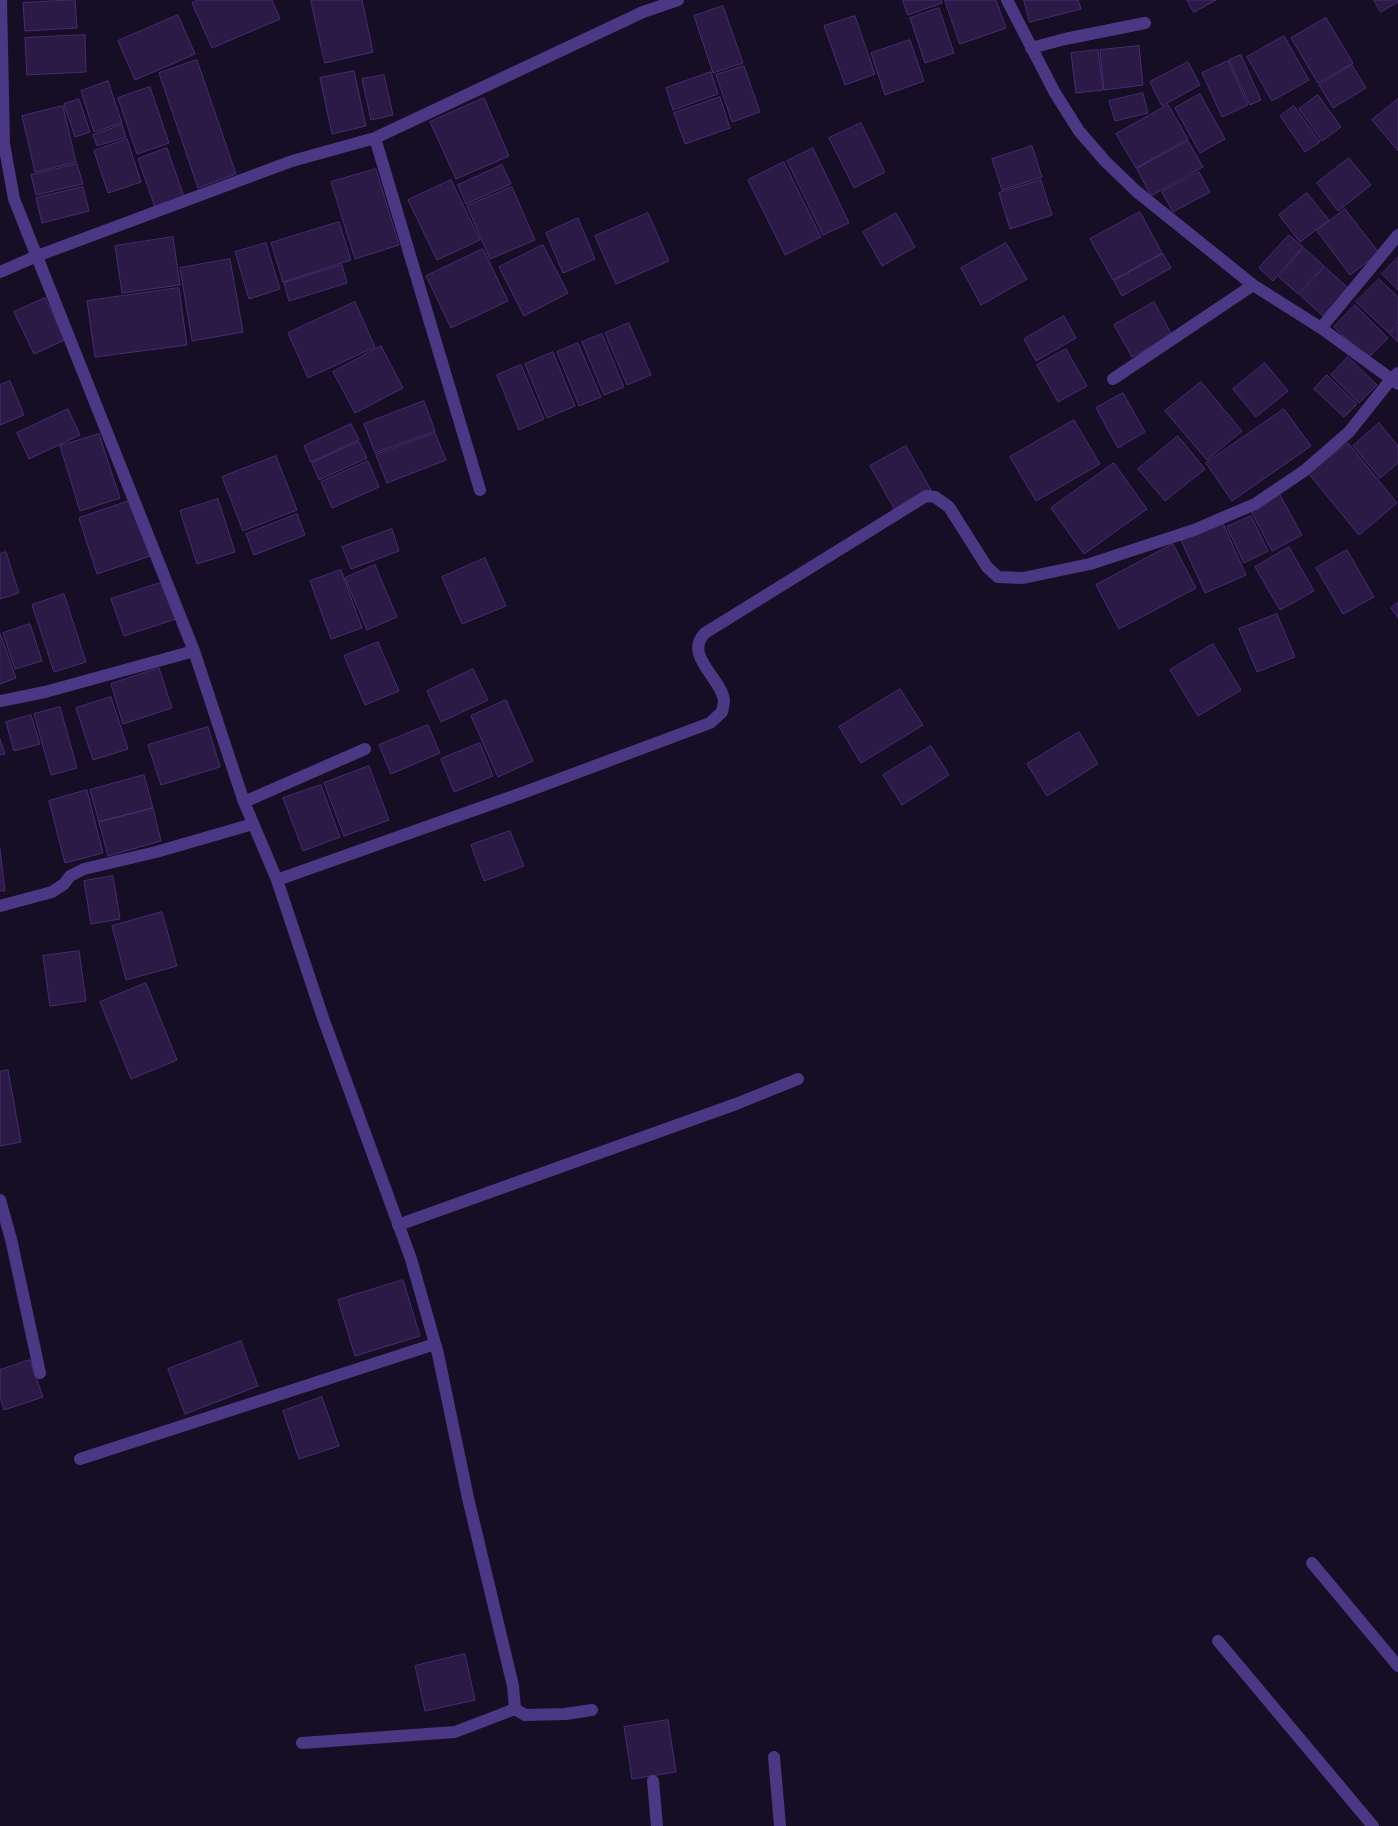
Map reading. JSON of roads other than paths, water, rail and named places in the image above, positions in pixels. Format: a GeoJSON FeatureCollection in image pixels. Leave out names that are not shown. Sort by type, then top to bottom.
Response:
{"type":"FeatureCollection","features":[{"type":"Feature","properties":{"kind":"street"},"geometry":{"type":"LineString","coordinates":[[1,0],[4,144],[14,198],[194,652],[244,802],[277,880],[320,1010],[411,1259],[436,1344],[468,1498],[513,1686],[515,1709]]}},
{"type":"Feature","properties":{"kind":"street"},"geometry":{"type":"LineString","coordinates":[[0,272],[37,256],[292,161],[375,138],[643,12],[678,0]]}},
{"type":"Feature","properties":{"kind":"street"},"geometry":{"type":"LineString","coordinates":[[277,880],[525,792],[710,723],[722,712],[724,698],[700,658],[697,648],[698,640],[926,496],[935,497],[950,507],[987,567],[998,577],[1023,578],[1090,564],[1194,530],[1255,504],[1304,471],[1349,432],[1396,378],[1253,285],[1136,191],[1079,131],[1055,92],[1007,0]]}},
{"type":"Feature","properties":{"kind":"street"},"geometry":{"type":"LineString","coordinates":[[1031,48],[1065,39],[1145,23]]}},
{"type":"Feature","properties":{"kind":"street"},"geometry":{"type":"LineString","coordinates":[[375,138],[480,490]]}},
{"type":"Feature","properties":{"kind":"street"},"geometry":{"type":"LineString","coordinates":[[1320,328],[1398,235]]}},
{"type":"Feature","properties":{"kind":"street"},"geometry":{"type":"LineString","coordinates":[[1113,380],[1253,285]]}},
{"type":"Feature","properties":{"kind":"street"},"geometry":{"type":"LineString","coordinates":[[0,701],[45,692],[194,652]]}},
{"type":"Feature","properties":{"kind":"street"},"geometry":{"type":"LineString","coordinates":[[244,802],[365,749]]}},
{"type":"Feature","properties":{"kind":"street"},"geometry":{"type":"LineString","coordinates":[[0,906],[52,892],[64,884],[70,876],[84,869],[156,852],[254,824]]}},
{"type":"Feature","properties":{"kind":"street"},"geometry":{"type":"LineString","coordinates":[[398,1225],[736,1104],[798,1079]]}},
{"type":"Feature","properties":{"kind":"street"},"geometry":{"type":"LineString","coordinates":[[0,1200],[11,1239],[40,1373]]}},
{"type":"Feature","properties":{"kind":"street"},"geometry":{"type":"LineString","coordinates":[[80,1459],[436,1344]]}},
{"type":"Feature","properties":{"kind":"street"},"geometry":{"type":"LineString","coordinates":[[1312,1563],[1398,1666]]}},
{"type":"Feature","properties":{"kind":"street"},"geometry":{"type":"LineString","coordinates":[[1218,1641],[1373,1826]]}},
{"type":"Feature","properties":{"kind":"street"},"geometry":{"type":"LineString","coordinates":[[302,1743],[455,1732],[515,1709],[525,1714],[565,1714],[592,1710]]}},
{"type":"Feature","properties":{"kind":"street"},"geometry":{"type":"LineString","coordinates":[[774,1757],[780,1826]]}},
{"type":"Feature","properties":{"kind":"street"},"geometry":{"type":"LineString","coordinates":[[653,1781],[657,1826]]}}]}
